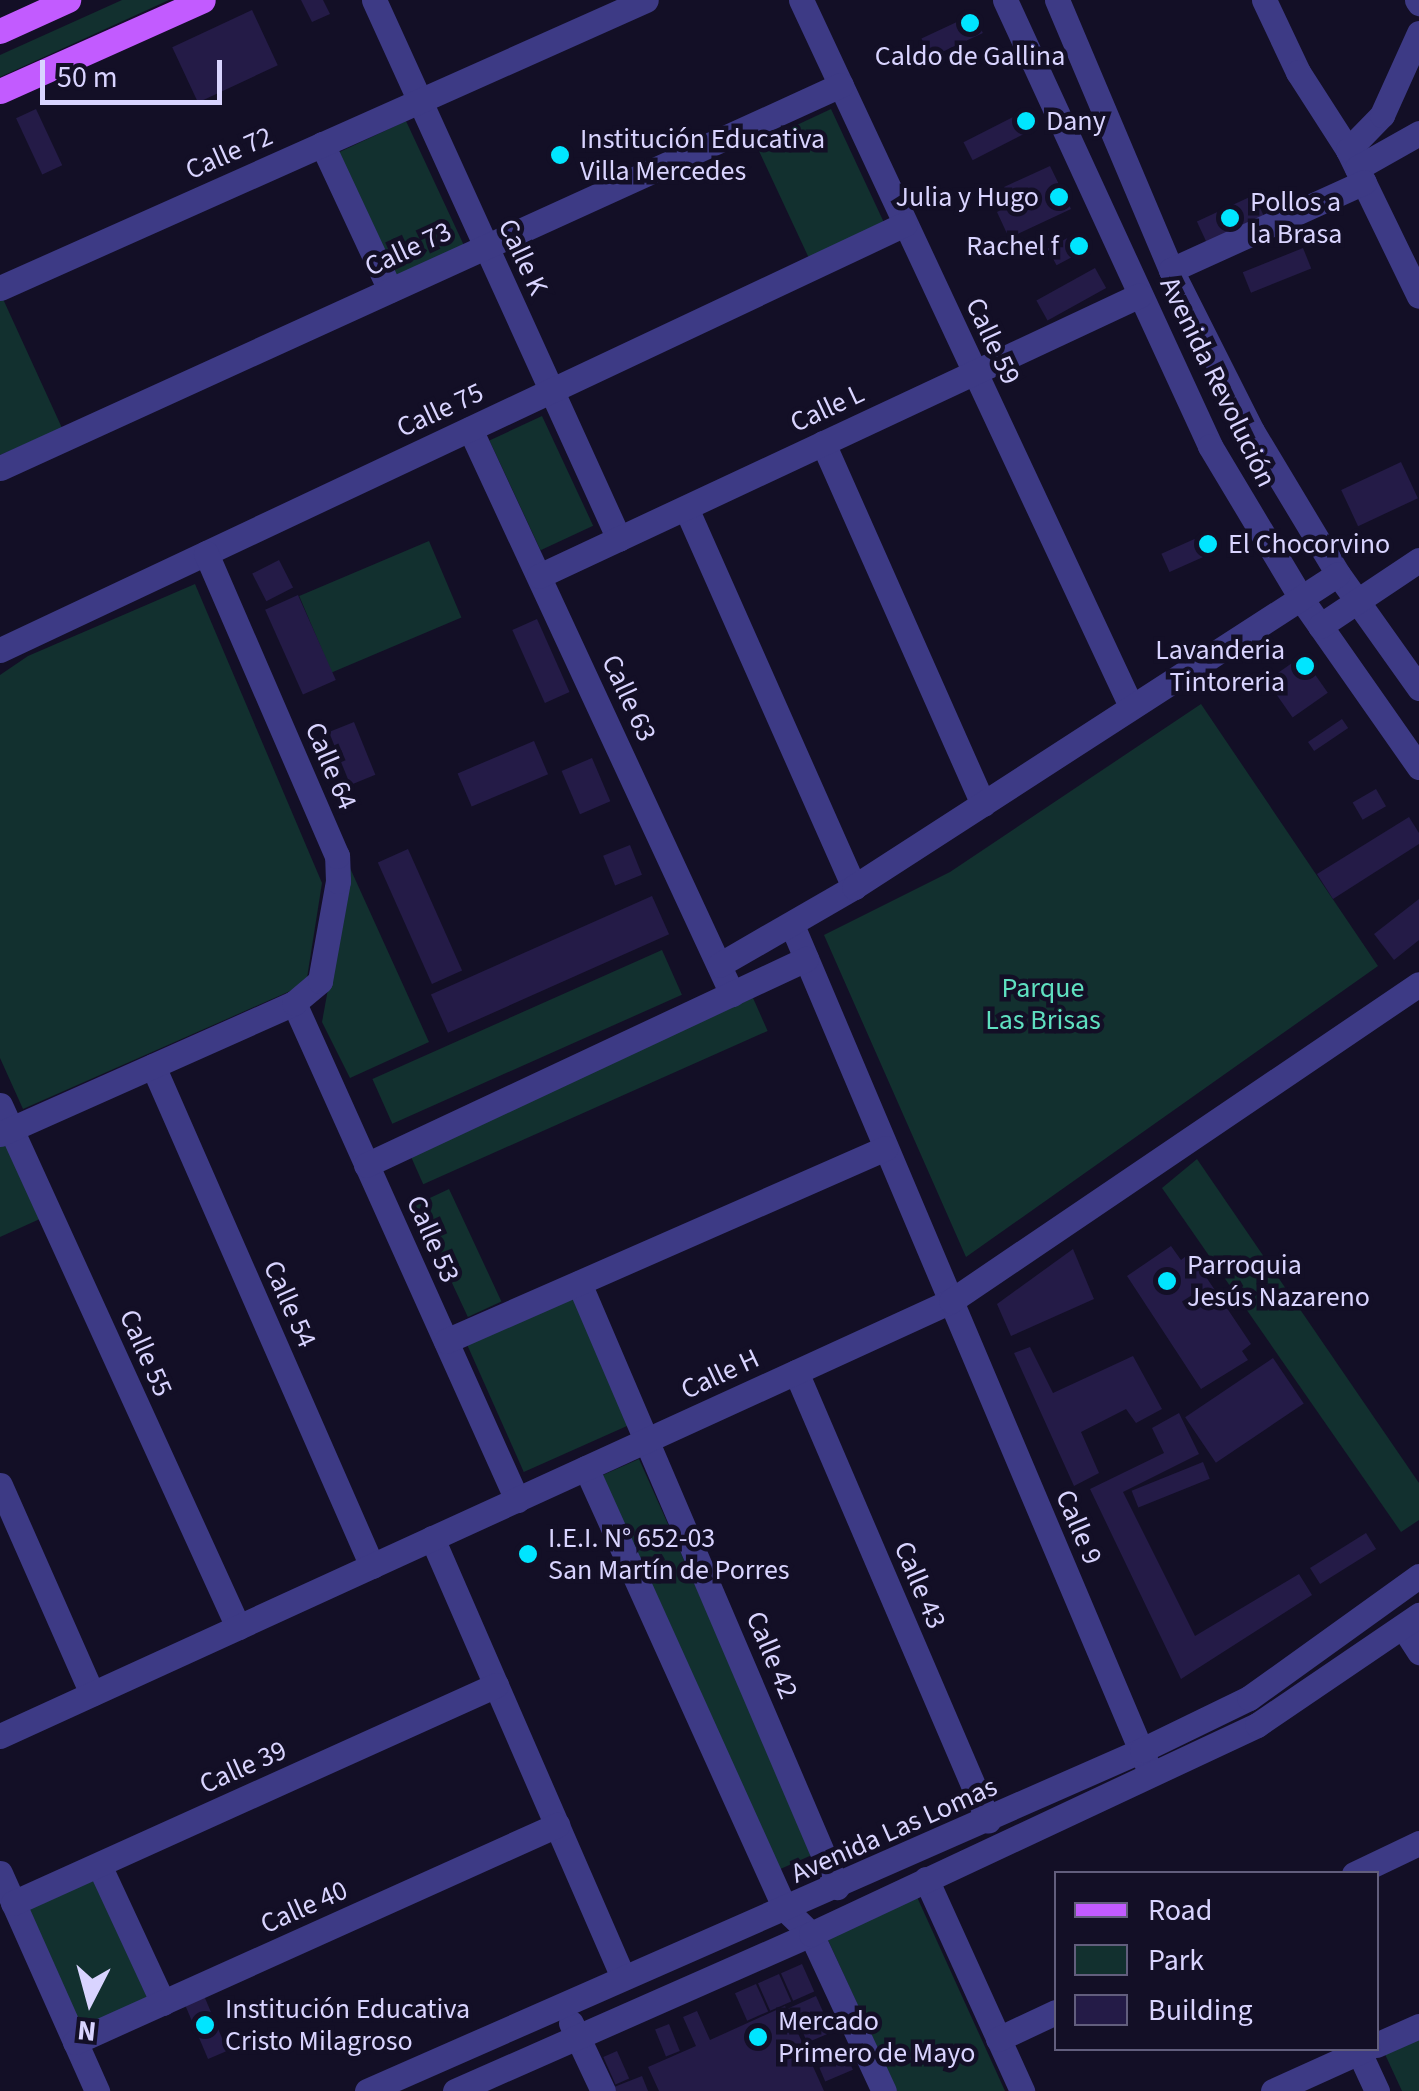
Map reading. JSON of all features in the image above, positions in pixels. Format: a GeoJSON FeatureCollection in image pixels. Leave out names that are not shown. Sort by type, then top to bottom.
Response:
{"type":"FeatureCollection","features":[{"type":"Feature","properties":{"kind":"main road"},"geometry":{"type":"LineString","coordinates":[[0,31],[68,0]]}},
{"type":"Feature","properties":{"kind":"main road"},"geometry":{"type":"LineString","coordinates":[[0,91],[203,0]]}},
{"type":"Feature","properties":{"kind":"street","name":"Calle K"},"geometry":{"type":"LineString","coordinates":[[374,0],[618,539]]}},
{"type":"Feature","properties":{"kind":"street","name":"Calle 72"},"geometry":{"type":"LineString","coordinates":[[0,288],[646,0]]}},
{"type":"Feature","properties":{"kind":"street","name":"Calle 59"},"geometry":{"type":"LineString","coordinates":[[801,0],[1131,706]]}},
{"type":"Feature","properties":{"kind":"street","name":"Avenida Revolución"},"geometry":{"type":"LineString","coordinates":[[1005,0],[1210,446],[1302,600],[1419,768]]}},
{"type":"Feature","properties":{"kind":"street","name":"Avenida Revolución"},"geometry":{"type":"LineString","coordinates":[[1057,0],[1171,270],[1252,431],[1338,574],[1419,688]]}},
{"type":"Feature","properties":{"kind":"street"},"geometry":{"type":"LineString","coordinates":[[1264,0],[1298,72],[1356,167],[1419,296]]}},
{"type":"Feature","properties":{"kind":"street"},"geometry":{"type":"LineString","coordinates":[[1356,167],[1419,33]]}},
{"type":"Feature","properties":{"kind":"street","name":"Calle 73"},"geometry":{"type":"LineString","coordinates":[[0,468],[840,84]]}},
{"type":"Feature","properties":{"kind":"street"},"geometry":{"type":"LineString","coordinates":[[1171,270],[1419,133]]}},
{"type":"Feature","properties":{"kind":"street"},"geometry":{"type":"LineString","coordinates":[[322,144],[390,290]]}},
{"type":"Feature","properties":{"kind":"street","name":"Calle 75"},"geometry":{"type":"LineString","coordinates":[[0,650],[906,224]]}},
{"type":"Feature","properties":{"kind":"street","name":"Calle L"},"geometry":{"type":"LineString","coordinates":[[539,576],[1140,295]]}},
{"type":"Feature","properties":{"kind":"street","name":"Calle 63"},"geometry":{"type":"LineString","coordinates":[[470,429],[732,994]]}},
{"type":"Feature","properties":{"kind":"street"},"geometry":{"type":"LineString","coordinates":[[823,444],[982,804]]}},
{"type":"Feature","properties":{"kind":"street"},"geometry":{"type":"LineString","coordinates":[[686,508],[854,887]]}},
{"type":"Feature","properties":{"kind":"street","name":"Calle 64"},"geometry":{"type":"LineString","coordinates":[[206,553],[337,856],[338,880],[320,980],[294,1003]]}},
{"type":"Feature","properties":{"kind":"street"},"geometry":{"type":"LineString","coordinates":[[1320,626],[1419,560]]}},
{"type":"Feature","properties":{"kind":"street"},"geometry":{"type":"LineString","coordinates":[[718,966],[854,887],[1338,574]]}},
{"type":"Feature","properties":{"kind":"street","name":"Calle 9"},"geometry":{"type":"LineString","coordinates":[[792,925],[1152,1776]]}},
{"type":"Feature","properties":{"kind":"street"},"geometry":{"type":"LineString","coordinates":[[366,1165],[806,958]]}},
{"type":"Feature","properties":{"kind":"street","name":"Calle H"},"geometry":{"type":"LineString","coordinates":[[0,1736],[952,1301],[1419,984]]}},
{"type":"Feature","properties":{"kind":"street"},"geometry":{"type":"LineString","coordinates":[[6,1132],[294,1003]]}},
{"type":"Feature","properties":{"kind":"street","name":"Calle 53"},"geometry":{"type":"LineString","coordinates":[[294,1003],[517,1500]]}},
{"type":"Feature","properties":{"kind":"street","name":"Calle 54"},"geometry":{"type":"LineString","coordinates":[[153,1066],[372,1566]]}},
{"type":"Feature","properties":{"kind":"street","name":"Calle 55"},"geometry":{"type":"LineString","coordinates":[[0,1105],[6,1132],[238,1627]]}},
{"type":"Feature","properties":{"kind":"street"},"geometry":{"type":"LineString","coordinates":[[446,1341],[886,1148]]}},
{"type":"Feature","properties":{"kind":"street","name":"Calle 42"},"geometry":{"type":"LineString","coordinates":[[578,1283],[649,1440],[837,1887]]}},
{"type":"Feature","properties":{"kind":"street","name":"Calle 43"},"geometry":{"type":"LineString","coordinates":[[796,1372],[988,1821]]}},
{"type":"Feature","properties":{"kind":"street"},"geometry":{"type":"LineString","coordinates":[[586,1468],[786,1910],[810,1934],[884,2091]]}},
{"type":"Feature","properties":{"kind":"street"},"geometry":{"type":"LineString","coordinates":[[0,1485],[92,1694]]}},
{"type":"Feature","properties":{"kind":"street"},"geometry":{"type":"LineString","coordinates":[[432,1538],[623,1976]]}},
{"type":"Feature","properties":{"kind":"street","name":"Avenida Las Lomas"},"geometry":{"type":"LineString","coordinates":[[366,2091],[623,1976],[988,1821],[1249,1698],[1419,1576]]}},
{"type":"Feature","properties":{"kind":"street"},"geometry":{"type":"LineString","coordinates":[[1411,1621],[1419,1652]]}},
{"type":"Feature","properties":{"kind":"street","name":"Avenida Las Lomas"},"geometry":{"type":"LineString","coordinates":[[455,2091],[810,1934],[1152,1776],[1257,1724],[1411,1621]]}},
{"type":"Feature","properties":{"kind":"street","name":"Calle 39"},"geometry":{"type":"LineString","coordinates":[[14,1903],[496,1684]]}},
{"type":"Feature","properties":{"kind":"street","name":"Calle 40"},"geometry":{"type":"LineString","coordinates":[[75,2042],[558,1825]]}},
{"type":"Feature","properties":{"kind":"street"},"geometry":{"type":"LineString","coordinates":[[1360,1871],[1419,1843]]}},
{"type":"Feature","properties":{"kind":"street"},"geometry":{"type":"LineString","coordinates":[[99,1865],[163,2003]]}},
{"type":"Feature","properties":{"kind":"street"},"geometry":{"type":"LineString","coordinates":[[0,1873],[97,2091]]}},
{"type":"Feature","properties":{"kind":"street"},"geometry":{"type":"LineString","coordinates":[[926,1880],[1022,2091]]}},
{"type":"Feature","properties":{"kind":"street"},"geometry":{"type":"LineString","coordinates":[[563,2006],[602,2091]]}},
{"type":"Feature","properties":{"kind":"street"},"geometry":{"type":"LineString","coordinates":[[998,2039],[1054,2013]]}},
{"type":"Feature","properties":{"kind":"street"},"geometry":{"type":"LineString","coordinates":[[1379,2043],[1419,2026]]}},
{"type":"Feature","properties":{"kind":"street"},"geometry":{"type":"LineString","coordinates":[[1273,2091],[1361,2051]]}},
{"type":"Feature","properties":{"kind":"street"},"geometry":{"type":"LineString","coordinates":[[1369,2051],[1378,2091]]}},
{"type":"Feature","properties":{"kind":"green space"},"geometry":{"type":"Polygon","coordinates":[[[122,0],[169,0],[0,77],[0,55],[122,0]]]}},
{"type":"Feature","properties":{"kind":"green space"},"geometry":{"type":"Polygon","coordinates":[[[831,109],[884,222],[809,257],[756,144],[831,109]]]}},
{"type":"Feature","properties":{"kind":"green space"},"geometry":{"type":"Polygon","coordinates":[[[406,121],[464,245],[385,282],[327,158],[406,121]]]}},
{"type":"Feature","properties":{"kind":"green space"},"geometry":{"type":"Polygon","coordinates":[[[3,299],[62,428],[0,455],[0,300],[3,299]]]}},
{"type":"Feature","properties":{"kind":"green space"},"geometry":{"type":"Polygon","coordinates":[[[542,416],[593,526],[541,550],[489,441],[542,416]]]}},
{"type":"Feature","properties":{"kind":"green space"},"geometry":{"type":"Polygon","coordinates":[[[429,541],[461,617],[332,672],[299,596],[429,541]]]}},
{"type":"Feature","properties":{"kind":"green space"},"geometry":{"type":"Polygon","coordinates":[[[195,584],[322,883],[307,978],[297,988],[23,1109],[0,1058],[0,675],[28,656],[195,584]]]}},
{"type":"Feature","properties":{"kind":"green space","name":"Parque Las Brisas"},"geometry":{"type":"Polygon","coordinates":[[[1201,704],[1378,966],[966,1257],[824,935],[950,872],[1201,704]]]}},
{"type":"Feature","properties":{"kind":"green space"},"geometry":{"type":"Polygon","coordinates":[[[350,868],[429,1042],[350,1078],[322,1022],[350,868]]]}},
{"type":"Feature","properties":{"kind":"green space"},"geometry":{"type":"Polygon","coordinates":[[[662,950],[682,995],[392,1124],[372,1079],[662,950]]]}},
{"type":"Feature","properties":{"kind":"green space"},"geometry":{"type":"Polygon","coordinates":[[[753,998],[768,1031],[423,1184],[409,1151],[753,998]]]}},
{"type":"Feature","properties":{"kind":"green space"},"geometry":{"type":"Polygon","coordinates":[[[7,1141],[42,1218],[0,1237],[0,1144],[7,1141]]]}},
{"type":"Feature","properties":{"kind":"green space"},"geometry":{"type":"Polygon","coordinates":[[[1197,1159],[1419,1483],[1419,1520],[1401,1532],[1162,1188],[1197,1159]]]}},
{"type":"Feature","properties":{"kind":"green space"},"geometry":{"type":"Polygon","coordinates":[[[449,1189],[501,1301],[468,1317],[415,1205],[449,1189]]]}},
{"type":"Feature","properties":{"kind":"green space"},"geometry":{"type":"Polygon","coordinates":[[[572,1295],[630,1425],[524,1472],[466,1342],[572,1295]]]}},
{"type":"Feature","properties":{"kind":"green space"},"geometry":{"type":"Polygon","coordinates":[[[639,1459],[815,1854],[774,1872],[598,1477],[639,1459]]]}},
{"type":"Feature","properties":{"kind":"green space"},"geometry":{"type":"Polygon","coordinates":[[[95,1874],[150,1998],[80,2030],[25,1905],[95,1874]]]}},
{"type":"Feature","properties":{"kind":"green space"},"geometry":{"type":"Polygon","coordinates":[[[917,1897],[1005,2091],[897,2091],[827,1938],[917,1897]]]}},
{"type":"Feature","properties":{"kind":"green space"},"geometry":{"type":"Polygon","coordinates":[[[1419,2036],[1419,2091],[1402,2091],[1384,2052],[1419,2036]]]}},
{"type":"Feature","properties":{"kind":"building"},"geometry":{"type":"Polygon","coordinates":[[[301,0],[323,0],[330,14],[312,22],[301,0]]]}},
{"type":"Feature","properties":{"kind":"building"},"geometry":{"type":"Polygon","coordinates":[[[252,10],[278,65],[198,102],[172,47],[252,10]]]}},
{"type":"Feature","properties":{"kind":"building"},"geometry":{"type":"Polygon","coordinates":[[[974,14],[983,33],[930,58],[921,39],[974,14]]]}},
{"type":"Feature","properties":{"kind":"building"},"geometry":{"type":"Polygon","coordinates":[[[36,109],[62,165],[42,174],[16,118],[36,109]]]}},
{"type":"Feature","properties":{"kind":"building"},"geometry":{"type":"Polygon","coordinates":[[[1025,111],[1034,129],[973,160],[964,142],[1025,111]]]}},
{"type":"Feature","properties":{"kind":"building"},"geometry":{"type":"Polygon","coordinates":[[[1050,166],[1071,209],[1009,238],[997,212],[1012,204],[1004,187],[1050,166]]]}},
{"type":"Feature","properties":{"kind":"building","name":"Pollos a la Brasa"},"geometry":{"type":"Polygon","coordinates":[[[1254,195],[1264,216],[1207,242],[1197,222],[1254,195]]]}},
{"type":"Feature","properties":{"kind":"building"},"geometry":{"type":"Polygon","coordinates":[[[1075,234],[1084,251],[1057,265],[1048,249],[1075,234]]]}},
{"type":"Feature","properties":{"kind":"building"},"geometry":{"type":"Polygon","coordinates":[[[1303,248],[1311,268],[1251,293],[1243,272],[1303,248]]]}},
{"type":"Feature","properties":{"kind":"building"},"geometry":{"type":"Polygon","coordinates":[[[1095,268],[1106,288],[1048,321],[1036,300],[1095,268]]]}},
{"type":"Feature","properties":{"kind":"building"},"geometry":{"type":"Polygon","coordinates":[[[1401,462],[1418,498],[1358,526],[1341,490],[1401,462]]]}},
{"type":"Feature","properties":{"kind":"building"},"geometry":{"type":"Polygon","coordinates":[[[1208,533],[1216,551],[1170,572],[1161,554],[1208,533]]]}},
{"type":"Feature","properties":{"kind":"building"},"geometry":{"type":"Polygon","coordinates":[[[279,560],[293,588],[266,601],[252,574],[279,560]]]}},
{"type":"Feature","properties":{"kind":"building"},"geometry":{"type":"Polygon","coordinates":[[[298,595],[336,680],[303,695],[265,610],[298,595]]]}},
{"type":"Feature","properties":{"kind":"building"},"geometry":{"type":"Polygon","coordinates":[[[537,619],[570,692],[545,703],[512,630],[537,619]]]}},
{"type":"Feature","properties":{"kind":"building"},"geometry":{"type":"Polygon","coordinates":[[[1302,656],[1328,693],[1293,718],[1267,681],[1302,656]]]}},
{"type":"Feature","properties":{"kind":"building"},"geometry":{"type":"Polygon","coordinates":[[[1342,719],[1348,728],[1314,751],[1308,742],[1342,719]]]}},
{"type":"Feature","properties":{"kind":"building"},"geometry":{"type":"Polygon","coordinates":[[[354,722],[375,775],[350,785],[329,732],[354,722]]]}},
{"type":"Feature","properties":{"kind":"building"},"geometry":{"type":"Polygon","coordinates":[[[534,741],[548,774],[472,807],[458,773],[534,741]]]}},
{"type":"Feature","properties":{"kind":"building"},"geometry":{"type":"Polygon","coordinates":[[[592,758],[610,801],[580,814],[562,771],[592,758]]]}},
{"type":"Feature","properties":{"kind":"building"},"geometry":{"type":"Polygon","coordinates":[[[1376,789],[1386,806],[1363,820],[1353,802],[1376,789]]]}},
{"type":"Feature","properties":{"kind":"building"},"geometry":{"type":"Polygon","coordinates":[[[1409,817],[1419,833],[1419,844],[1333,899],[1317,874],[1409,817]]]}},
{"type":"Feature","properties":{"kind":"building"},"geometry":{"type":"Polygon","coordinates":[[[630,845],[642,875],[615,886],[603,856],[630,845]]]}},
{"type":"Feature","properties":{"kind":"building"},"geometry":{"type":"Polygon","coordinates":[[[408,849],[462,971],[432,984],[378,862],[408,849]]]}},
{"type":"Feature","properties":{"kind":"building"},"geometry":{"type":"Polygon","coordinates":[[[652,896],[669,934],[448,1033],[431,994],[652,896]]]}},
{"type":"Feature","properties":{"kind":"building"},"geometry":{"type":"Polygon","coordinates":[[[1419,899],[1419,940],[1394,960],[1374,934],[1419,899]]]}},
{"type":"Feature","properties":{"kind":"building"},"geometry":{"type":"Polygon","coordinates":[[[1171,1246],[1181,1260],[1190,1253],[1251,1344],[1242,1351],[1248,1360],[1201,1389],[1127,1276],[1171,1246]]]}},
{"type":"Feature","properties":{"kind":"building"},"geometry":{"type":"Polygon","coordinates":[[[1073,1249],[1094,1299],[1011,1336],[997,1304],[1073,1249]]]}},
{"type":"Feature","properties":{"kind":"building"},"geometry":{"type":"Polygon","coordinates":[[[1030,1347],[1053,1393],[1133,1356],[1162,1409],[1136,1423],[1126,1409],[1081,1432],[1099,1473],[1074,1486],[1014,1353],[1030,1347]]]}},
{"type":"Feature","properties":{"kind":"building"},"geometry":{"type":"Polygon","coordinates":[[[1273,1358],[1304,1404],[1216,1463],[1185,1417],[1273,1358]]]}},
{"type":"Feature","properties":{"kind":"building"},"geometry":{"type":"Polygon","coordinates":[[[1179,1413],[1199,1454],[1123,1492],[1195,1636],[1299,1574],[1312,1595],[1181,1679],[1090,1489],[1164,1453],[1152,1428],[1179,1413]]]}},
{"type":"Feature","properties":{"kind":"building"},"geometry":{"type":"Polygon","coordinates":[[[1203,1462],[1210,1479],[1138,1508],[1132,1491],[1203,1462]]]}},
{"type":"Feature","properties":{"kind":"building"},"geometry":{"type":"Polygon","coordinates":[[[1366,1533],[1376,1549],[1320,1584],[1310,1568],[1366,1533]]]}},
{"type":"Feature","properties":{"kind":"building"},"geometry":{"type":"Polygon","coordinates":[[[802,1964],[814,1991],[793,2001],[781,1973],[802,1964]]]}},
{"type":"Feature","properties":{"kind":"building"},"geometry":{"type":"Polygon","coordinates":[[[779,1974],[791,2001],[770,2011],[758,1983],[779,1974]]]}},
{"type":"Feature","properties":{"kind":"building"},"geometry":{"type":"Polygon","coordinates":[[[756,1984],[768,2011],[747,2021],[735,1993],[756,1984]]]}},
{"type":"Feature","properties":{"kind":"building","name":"Institución Educativa Cristo Milagroso"},"geometry":{"type":"Polygon","coordinates":[[[202,1991],[227,2051],[208,2059],[183,1999],[202,1991]]]}},
{"type":"Feature","properties":{"kind":"building"},"geometry":{"type":"Polygon","coordinates":[[[816,1996],[825,2016],[798,2028],[789,2008],[816,1996]]]}},
{"type":"Feature","properties":{"kind":"building","name":"Mercado Primero de Mayo"},"geometry":{"type":"Polygon","coordinates":[[[785,2006],[796,2030],[793,2032],[797,2031],[824,2091],[659,2091],[648,2067],[696,2046],[683,2017],[697,2011],[710,2040],[785,2006]]]}},
{"type":"Feature","properties":{"kind":"building"},"geometry":{"type":"Polygon","coordinates":[[[829,2017],[835,2031],[807,2043],[801,2029],[829,2017]]]}},
{"type":"Feature","properties":{"kind":"building"},"geometry":{"type":"Polygon","coordinates":[[[669,2024],[680,2051],[666,2057],[655,2030],[669,2024]]]}},
{"type":"Feature","properties":{"kind":"building"},"geometry":{"type":"Polygon","coordinates":[[[617,2051],[629,2078],[615,2085],[603,2057],[617,2051]]]}},
{"type":"Feature","properties":{"kind":"building"},"geometry":{"type":"Polygon","coordinates":[[[847,2056],[853,2070],[825,2082],[819,2068],[847,2056]]]}},
{"type":"Feature","properties":{"kind":"building"},"geometry":{"type":"Polygon","coordinates":[[[642,2076],[648,2091],[616,2091],[614,2087],[642,2076]]]}},
{"type":"Feature","properties":{"kind":"place","name":"Caldo de Gallina"},"geometry":{"type":"Point","coordinates":[970,23]}},
{"type":"Feature","properties":{"kind":"place","name":"Dany"},"geometry":{"type":"Point","coordinates":[1026,121]}},
{"type":"Feature","properties":{"kind":"place","name":"Institución Educativa Villa Mercedes"},"geometry":{"type":"Point","coordinates":[560,155]}},
{"type":"Feature","properties":{"kind":"place","name":"Julia y Hugo"},"geometry":{"type":"Point","coordinates":[1059,197]}},
{"type":"Feature","properties":{"kind":"place","name":"Pollos a la Brasa"},"geometry":{"type":"Point","coordinates":[1230,218]}},
{"type":"Feature","properties":{"kind":"place","name":"Rachel f"},"geometry":{"type":"Point","coordinates":[1079,246]}},
{"type":"Feature","properties":{"kind":"place","name":"El Chocorvino"},"geometry":{"type":"Point","coordinates":[1208,544]}},
{"type":"Feature","properties":{"kind":"place","name":"Lavanderia Tintoreria"},"geometry":{"type":"Point","coordinates":[1305,666]}},
{"type":"Feature","properties":{"kind":"place","name":"Parroquia Jesús Nazareno"},"geometry":{"type":"Point","coordinates":[1167,1281]}},
{"type":"Feature","properties":{"kind":"place","name":"I.E.I. N° 652-03 San Martín de Porres"},"geometry":{"type":"Point","coordinates":[528,1554]}},
{"type":"Feature","properties":{"kind":"place","name":"Institución Educativa Cristo Milagroso"},"geometry":{"type":"Point","coordinates":[205,2025]}},
{"type":"Feature","properties":{"kind":"place","name":"Mercado Primero de Mayo"},"geometry":{"type":"Point","coordinates":[758,2037]}}]}
